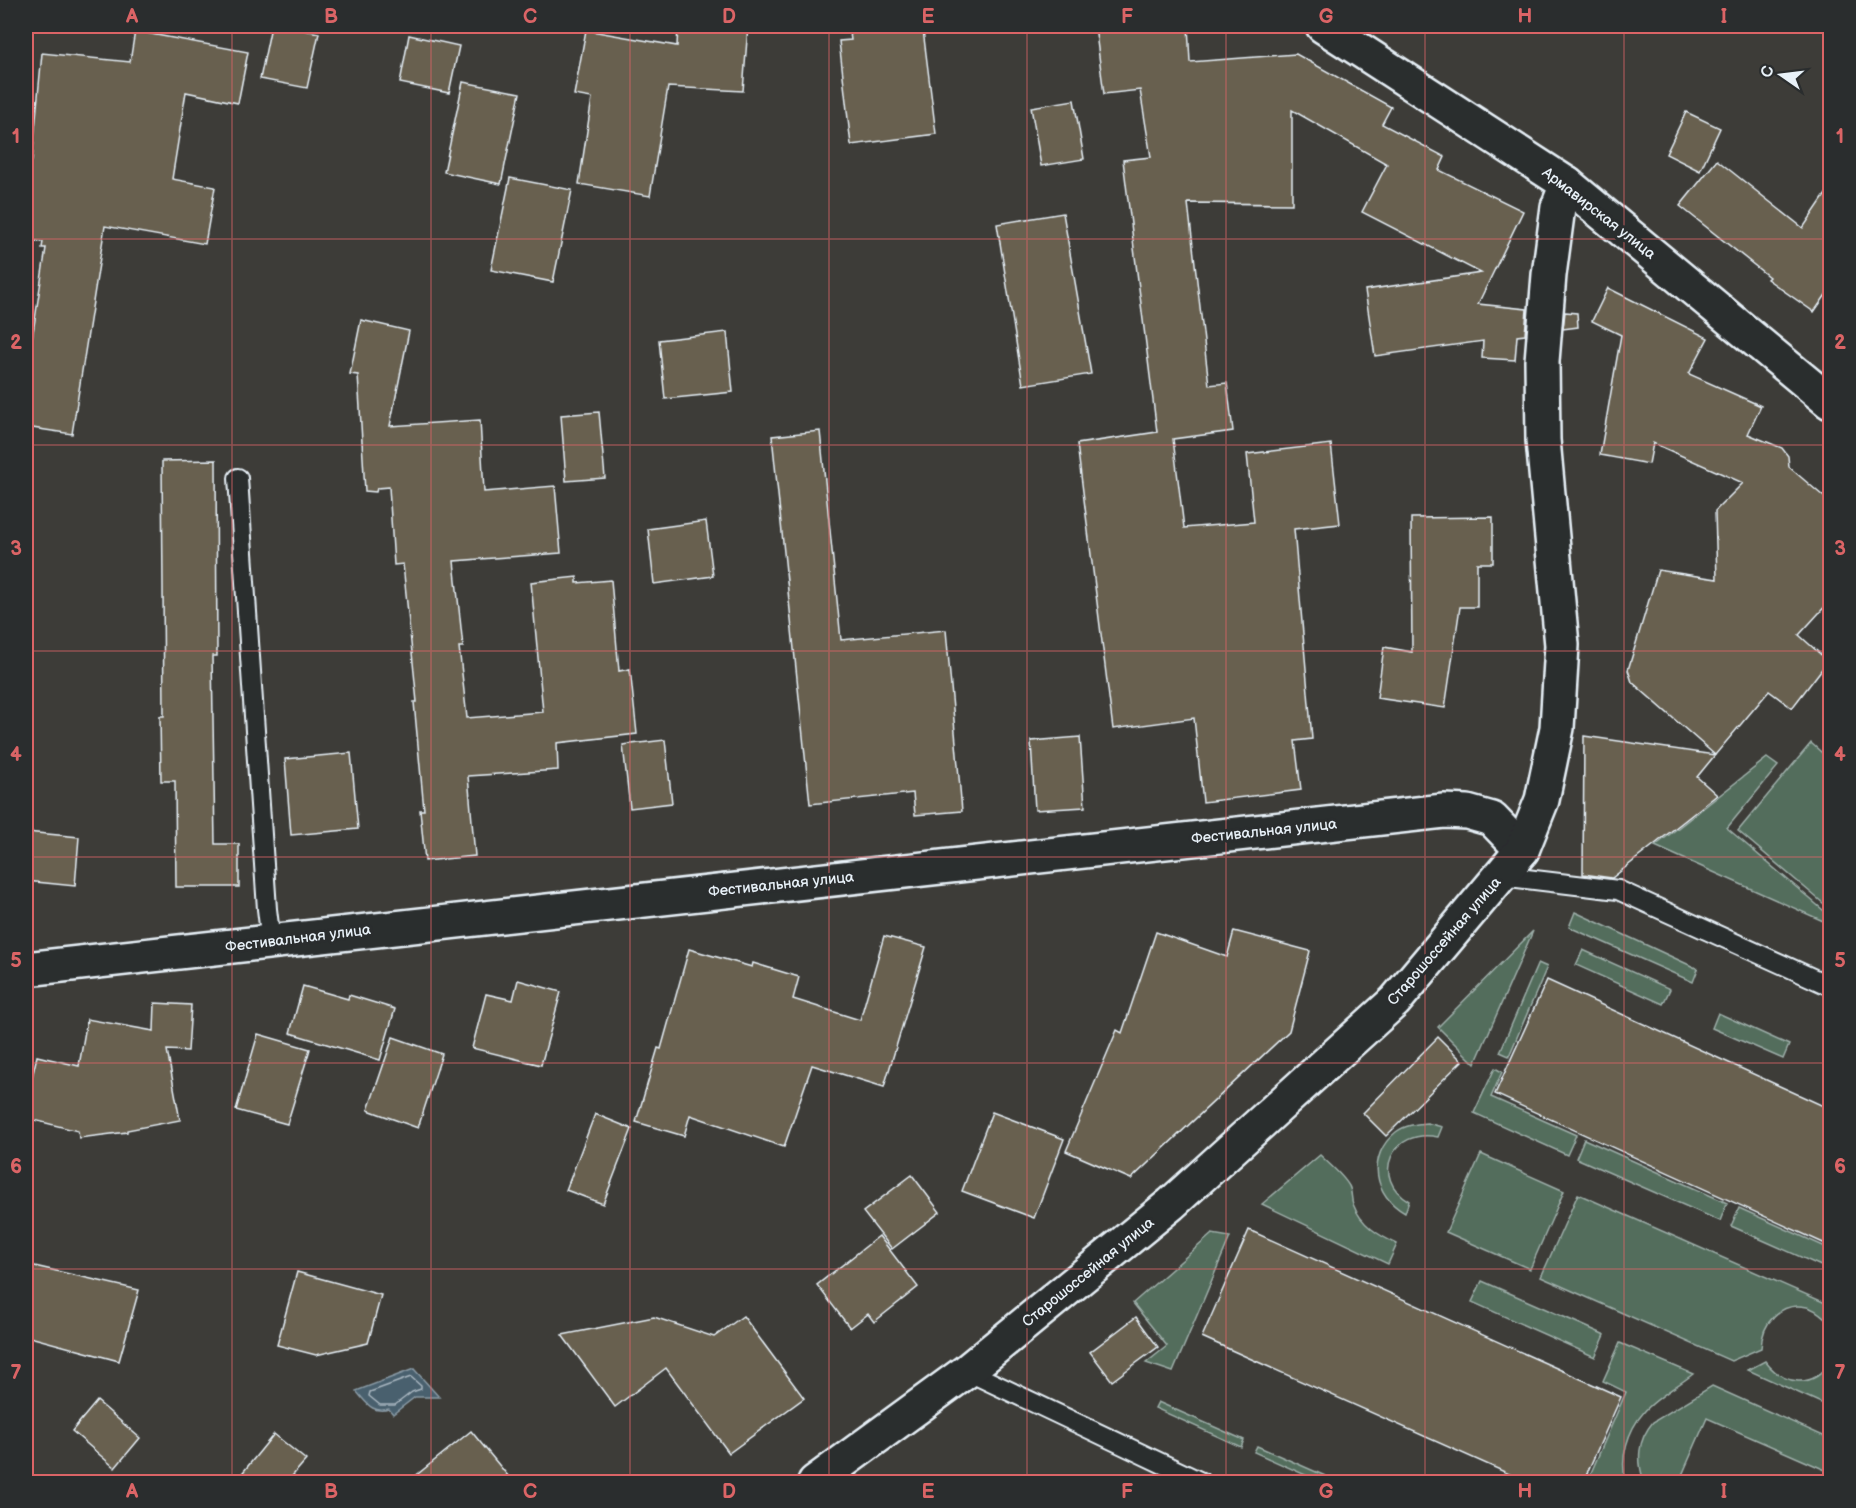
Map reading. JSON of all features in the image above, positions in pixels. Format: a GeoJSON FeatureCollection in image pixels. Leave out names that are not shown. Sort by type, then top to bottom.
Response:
{"type":"FeatureCollection","features":[{"type":"Feature","properties":{"kind":"street","name":"Армавирская улица"},"geometry":{"type":"LineString","coordinates":[[1323,26],[1567,184],[1830,402]]}},
{"type":"Feature","properties":{"kind":"street","name":"Старошоссейная улица"},"geometry":{"type":"LineString","coordinates":[[815,1482],[967,1371],[1171,1204],[1395,1001],[1522,850],[1542,800],[1557,728],[1562,645],[1543,440],[1542,361],[1549,275],[1558,207],[1567,184]]}},
{"type":"Feature","properties":{"kind":"street","name":"Фестивальная улица"},"geometry":{"type":"LineString","coordinates":[[26,969],[1444,811],[1467,812],[1492,819],[1522,850]]}},
{"type":"Feature","properties":{"kind":"lane"},"geometry":{"type":"LineString","coordinates":[[238,478],[271,942]]}},
{"type":"Feature","properties":{"kind":"lane"},"geometry":{"type":"LineString","coordinates":[[1500,876],[1617,890],[1830,986]]}},
{"type":"Feature","properties":{"kind":"lane"},"geometry":{"type":"LineString","coordinates":[[967,1371],[1201,1482]]}},
{"type":"Feature","properties":{"kind":"green space"},"geometry":{"type":"Polygon","coordinates":[[[1811,743],[1830,760],[1830,909],[1738,831],[1811,743]]]}},
{"type":"Feature","properties":{"kind":"green space"},"geometry":{"type":"Polygon","coordinates":[[[1767,758],[1778,766],[1727,828],[1830,916],[1830,924],[1655,846],[1767,758]]]}},
{"type":"Feature","properties":{"kind":"green space"},"geometry":{"type":"Polygon","coordinates":[[[1575,912],[1698,969],[1693,982],[1569,927],[1575,912]]]}},
{"type":"Feature","properties":{"kind":"green space"},"geometry":{"type":"Polygon","coordinates":[[[1533,931],[1475,1064],[1438,1027],[1533,931]]]}},
{"type":"Feature","properties":{"kind":"green space"},"geometry":{"type":"Polygon","coordinates":[[[1583,950],[1670,989],[1663,1004],[1576,965],[1583,950]]]}},
{"type":"Feature","properties":{"kind":"green space"},"geometry":{"type":"Polygon","coordinates":[[[1538,963],[1547,967],[1509,1056],[1500,1052],[1538,963]]]}},
{"type":"Feature","properties":{"kind":"green space"},"geometry":{"type":"Polygon","coordinates":[[[1718,1013],[1789,1045],[1783,1059],[1712,1028],[1718,1013]]]}},
{"type":"Feature","properties":{"kind":"green space"},"geometry":{"type":"Polygon","coordinates":[[[1495,1068],[1502,1072],[1491,1097],[1576,1135],[1567,1155],[1474,1113],[1495,1068]]]}},
{"type":"Feature","properties":{"kind":"green space"},"geometry":{"type":"Polygon","coordinates":[[[1427,1123],[1442,1127],[1438,1137],[1422,1136],[1408,1140],[1398,1147],[1391,1157],[1390,1180],[1397,1192],[1409,1201],[1405,1213],[1386,1197],[1378,1175],[1377,1164],[1380,1152],[1396,1132],[1407,1126],[1427,1123]]]}},
{"type":"Feature","properties":{"kind":"green space"},"geometry":{"type":"Polygon","coordinates":[[[1584,1139],[1727,1203],[1720,1221],[1576,1158],[1584,1139]]]}},
{"type":"Feature","properties":{"kind":"green space"},"geometry":{"type":"Polygon","coordinates":[[[1481,1154],[1564,1191],[1530,1269],[1446,1232],[1481,1154]]]}},
{"type":"Feature","properties":{"kind":"green space"},"geometry":{"type":"Polygon","coordinates":[[[1320,1155],[1340,1174],[1350,1188],[1353,1204],[1365,1224],[1397,1244],[1388,1264],[1262,1204],[1320,1155]]]}},
{"type":"Feature","properties":{"kind":"green space"},"geometry":{"type":"Polygon","coordinates":[[[1578,1194],[1830,1305],[1830,1322],[1811,1308],[1789,1307],[1769,1322],[1761,1348],[1731,1361],[1541,1277],[1578,1194]]]}},
{"type":"Feature","properties":{"kind":"green space"},"geometry":{"type":"Polygon","coordinates":[[[1739,1208],[1830,1249],[1830,1270],[1731,1226],[1739,1208]]]}},
{"type":"Feature","properties":{"kind":"green space"},"geometry":{"type":"Polygon","coordinates":[[[1212,1234],[1230,1237],[1173,1372],[1146,1363],[1167,1346],[1133,1303],[1212,1234]]]}},
{"type":"Feature","properties":{"kind":"green space"},"geometry":{"type":"Polygon","coordinates":[[[1482,1281],[1605,1335],[1595,1357],[1472,1302],[1482,1281]]]}},
{"type":"Feature","properties":{"kind":"green space"},"geometry":{"type":"Polygon","coordinates":[[[1620,1343],[1693,1374],[1655,1401],[1633,1427],[1624,1454],[1626,1482],[1587,1482],[1626,1392],[1603,1381],[1620,1343]]]}},
{"type":"Feature","properties":{"kind":"green space"},"geometry":{"type":"Polygon","coordinates":[[[1765,1361],[1780,1375],[1798,1381],[1815,1377],[1830,1362],[1830,1407],[1748,1370],[1765,1361]]]}},
{"type":"Feature","properties":{"kind":"green space"},"geometry":{"type":"Polygon","coordinates":[[[1712,1386],[1830,1439],[1830,1472],[1707,1418],[1679,1482],[1644,1482],[1640,1466],[1640,1451],[1648,1429],[1653,1422],[1712,1386]]]}},
{"type":"Feature","properties":{"kind":"green space"},"geometry":{"type":"Polygon","coordinates":[[[1158,1402],[1244,1440],[1241,1447],[1155,1408],[1158,1402]]]}},
{"type":"Feature","properties":{"kind":"green space"},"geometry":{"type":"Polygon","coordinates":[[[1257,1446],[1339,1482],[1321,1482],[1254,1452],[1257,1446]]]}},
{"type":"Feature","properties":{"kind":"water"},"geometry":{"type":"Polygon","coordinates":[[[414,1369],[439,1397],[415,1397],[393,1414],[389,1409],[374,1409],[356,1391],[414,1369]]]}},
{"type":"Feature","properties":{"kind":"building"},"geometry":{"type":"Polygon","coordinates":[[[271,26],[319,33],[307,88],[260,79],[271,26]]]}},
{"type":"Feature","properties":{"kind":"building"},"geometry":{"type":"Polygon","coordinates":[[[678,26],[748,26],[743,91],[668,87],[650,196],[579,184],[592,98],[574,95],[586,30],[677,46],[678,26]]]}},
{"type":"Feature","properties":{"kind":"building"},"geometry":{"type":"Polygon","coordinates":[[[849,26],[913,26],[914,31],[923,30],[936,134],[851,145],[839,41],[851,40],[849,26]]]}},
{"type":"Feature","properties":{"kind":"building"},"geometry":{"type":"Polygon","coordinates":[[[1095,26],[1188,26],[1190,62],[1296,54],[1391,107],[1382,124],[1445,157],[1439,170],[1523,211],[1478,304],[1527,309],[1525,335],[1517,336],[1515,360],[1482,358],[1483,341],[1375,356],[1365,290],[1481,273],[1362,212],[1387,164],[1292,110],[1292,204],[1188,203],[1209,385],[1227,383],[1233,431],[1173,439],[1184,528],[1254,522],[1247,454],[1331,444],[1340,524],[1294,529],[1312,739],[1295,741],[1301,790],[1203,802],[1194,718],[1113,729],[1077,444],[1157,432],[1123,160],[1151,157],[1140,90],[1104,94],[1095,26]]]}},
{"type":"Feature","properties":{"kind":"building"},"geometry":{"type":"Polygon","coordinates":[[[135,31],[248,52],[238,103],[186,92],[172,179],[215,187],[205,244],[105,226],[72,434],[26,427],[26,378],[46,248],[42,248],[43,242],[26,240],[26,160],[32,161],[42,53],[130,62],[135,31]]]}},
{"type":"Feature","properties":{"kind":"building"},"geometry":{"type":"Polygon","coordinates":[[[409,35],[459,46],[449,93],[400,83],[409,35]]]}},
{"type":"Feature","properties":{"kind":"building"},"geometry":{"type":"Polygon","coordinates":[[[463,82],[520,93],[501,184],[444,172],[463,82]]]}},
{"type":"Feature","properties":{"kind":"building"},"geometry":{"type":"Polygon","coordinates":[[[1074,100],[1084,159],[1041,166],[1031,107],[1074,100]]]}},
{"type":"Feature","properties":{"kind":"building"},"geometry":{"type":"Polygon","coordinates":[[[1686,112],[1720,128],[1700,171],[1666,154],[1686,112]]]}},
{"type":"Feature","properties":{"kind":"building"},"geometry":{"type":"Polygon","coordinates":[[[1717,160],[1803,228],[1830,188],[1830,289],[1814,312],[1767,279],[1769,277],[1680,206],[1717,160]]]}},
{"type":"Feature","properties":{"kind":"building"},"geometry":{"type":"Polygon","coordinates":[[[510,178],[572,190],[553,282],[491,270],[510,178]]]}},
{"type":"Feature","properties":{"kind":"building"},"geometry":{"type":"Polygon","coordinates":[[[1063,213],[1091,374],[1023,385],[997,224],[1063,213]]]}},
{"type":"Feature","properties":{"kind":"building"},"geometry":{"type":"Polygon","coordinates":[[[1608,288],[1708,338],[1689,374],[1761,406],[1748,434],[1782,448],[1788,456],[1789,467],[1830,502],[1830,601],[1799,635],[1828,661],[1792,708],[1769,691],[1715,755],[1632,682],[1628,670],[1658,570],[1717,579],[1715,511],[1743,483],[1653,443],[1649,464],[1600,455],[1621,335],[1592,321],[1608,288]]]}},
{"type":"Feature","properties":{"kind":"building"},"geometry":{"type":"Polygon","coordinates":[[[1565,312],[1577,313],[1578,327],[1563,329],[1565,312]]]}},
{"type":"Feature","properties":{"kind":"building"},"geometry":{"type":"Polygon","coordinates":[[[361,320],[409,331],[390,426],[480,420],[484,492],[555,486],[561,553],[454,561],[463,647],[459,647],[467,718],[543,712],[531,582],[577,577],[577,583],[611,580],[619,671],[630,669],[637,734],[557,743],[558,770],[468,776],[475,856],[425,861],[420,810],[424,810],[414,702],[417,702],[403,564],[394,565],[389,487],[377,488],[376,492],[365,491],[358,375],[350,374],[361,320]]]}},
{"type":"Feature","properties":{"kind":"building"},"geometry":{"type":"Polygon","coordinates":[[[727,332],[733,392],[665,399],[659,340],[727,332]]]}},
{"type":"Feature","properties":{"kind":"building"},"geometry":{"type":"Polygon","coordinates":[[[599,412],[605,478],[566,481],[561,415],[599,412]]]}},
{"type":"Feature","properties":{"kind":"building"},"geometry":{"type":"Polygon","coordinates":[[[820,431],[841,640],[946,630],[962,811],[915,815],[913,793],[810,804],[772,436],[820,431]]]}},
{"type":"Feature","properties":{"kind":"building"},"geometry":{"type":"Polygon","coordinates":[[[216,460],[217,656],[212,656],[215,844],[239,844],[239,887],[176,887],[175,781],[161,781],[160,716],[164,716],[162,461],[216,460]]]}},
{"type":"Feature","properties":{"kind":"building"},"geometry":{"type":"Polygon","coordinates":[[[1493,517],[1493,563],[1477,563],[1477,607],[1460,607],[1445,708],[1377,698],[1384,647],[1412,652],[1411,518],[1493,517]]]}},
{"type":"Feature","properties":{"kind":"building"},"geometry":{"type":"Polygon","coordinates":[[[706,521],[713,576],[654,584],[648,529],[706,521]]]}},
{"type":"Feature","properties":{"kind":"building"},"geometry":{"type":"Polygon","coordinates":[[[1584,736],[1715,755],[1697,777],[1717,795],[1612,878],[1583,874],[1584,736]]]}},
{"type":"Feature","properties":{"kind":"building"},"geometry":{"type":"Polygon","coordinates":[[[1080,737],[1085,807],[1035,810],[1031,741],[1080,737]]]}},
{"type":"Feature","properties":{"kind":"building"},"geometry":{"type":"Polygon","coordinates":[[[665,740],[672,803],[630,808],[623,745],[665,740]]]}},
{"type":"Feature","properties":{"kind":"building"},"geometry":{"type":"Polygon","coordinates":[[[351,753],[358,829],[291,835],[285,759],[351,753]]]}},
{"type":"Feature","properties":{"kind":"building"},"geometry":{"type":"Polygon","coordinates":[[[26,832],[79,837],[75,886],[26,881],[26,832]]]}},
{"type":"Feature","properties":{"kind":"building"},"geometry":{"type":"Polygon","coordinates":[[[1234,931],[1310,951],[1289,1031],[1131,1179],[1066,1151],[1117,1030],[1122,1033],[1156,932],[1227,957],[1234,931]]]}},
{"type":"Feature","properties":{"kind":"building"},"geometry":{"type":"Polygon","coordinates":[[[884,936],[926,947],[884,1087],[812,1065],[784,1147],[690,1115],[684,1136],[636,1122],[658,1048],[661,1049],[689,949],[752,967],[753,963],[799,977],[793,999],[860,1020],[884,936]]]}},
{"type":"Feature","properties":{"kind":"building"},"geometry":{"type":"Polygon","coordinates":[[[518,980],[561,992],[541,1065],[472,1048],[486,994],[513,1000],[518,980]]]}},
{"type":"Feature","properties":{"kind":"building"},"geometry":{"type":"Polygon","coordinates":[[[1547,980],[1830,1109],[1830,1246],[1495,1094],[1547,980]]]}},
{"type":"Feature","properties":{"kind":"building"},"geometry":{"type":"Polygon","coordinates":[[[303,986],[348,999],[349,995],[395,1009],[380,1060],[290,1033],[303,986]]]}},
{"type":"Feature","properties":{"kind":"building"},"geometry":{"type":"Polygon","coordinates":[[[155,1003],[191,1005],[188,1051],[167,1050],[180,1120],[127,1130],[127,1132],[79,1138],[78,1131],[26,1118],[26,1103],[37,1056],[79,1066],[87,1019],[154,1031],[155,1003]]]}},
{"type":"Feature","properties":{"kind":"building"},"geometry":{"type":"Polygon","coordinates":[[[258,1034],[310,1049],[287,1124],[236,1110],[258,1034]]]}},
{"type":"Feature","properties":{"kind":"building"},"geometry":{"type":"Polygon","coordinates":[[[393,1037],[442,1054],[418,1128],[368,1110],[393,1037]]]}},
{"type":"Feature","properties":{"kind":"building"},"geometry":{"type":"Polygon","coordinates":[[[1438,1037],[1462,1061],[1386,1136],[1363,1113],[1438,1037]]]}},
{"type":"Feature","properties":{"kind":"building"},"geometry":{"type":"Polygon","coordinates":[[[992,1112],[1064,1139],[1034,1218],[962,1191],[992,1112]]]}},
{"type":"Feature","properties":{"kind":"building"},"geometry":{"type":"Polygon","coordinates":[[[595,1114],[632,1129],[603,1204],[566,1190],[595,1114]]]}},
{"type":"Feature","properties":{"kind":"building"},"geometry":{"type":"Polygon","coordinates":[[[912,1175],[940,1212],[892,1249],[863,1212],[912,1175]]]}},
{"type":"Feature","properties":{"kind":"building"},"geometry":{"type":"Polygon","coordinates":[[[1249,1230],[1621,1397],[1583,1482],[1527,1482],[1202,1337],[1249,1230]]]}},
{"type":"Feature","properties":{"kind":"building"},"geometry":{"type":"Polygon","coordinates":[[[879,1236],[918,1287],[874,1322],[868,1314],[850,1328],[817,1285],[879,1236]]]}},
{"type":"Feature","properties":{"kind":"building"},"geometry":{"type":"Polygon","coordinates":[[[26,1264],[139,1290],[119,1361],[26,1336],[26,1264]]]}},
{"type":"Feature","properties":{"kind":"building"},"geometry":{"type":"Polygon","coordinates":[[[297,1272],[381,1295],[368,1343],[316,1355],[277,1345],[297,1272]]]}},
{"type":"Feature","properties":{"kind":"building"},"geometry":{"type":"Polygon","coordinates":[[[743,1316],[804,1398],[729,1453],[666,1368],[615,1407],[562,1335],[654,1317],[714,1337],[743,1316]]]}},
{"type":"Feature","properties":{"kind":"building"},"geometry":{"type":"Polygon","coordinates":[[[1136,1317],[1158,1347],[1112,1381],[1090,1352],[1136,1317]]]}},
{"type":"Feature","properties":{"kind":"building"},"geometry":{"type":"Polygon","coordinates":[[[97,1401],[140,1438],[115,1468],[72,1431],[97,1401]]]}},
{"type":"Feature","properties":{"kind":"building"},"geometry":{"type":"Polygon","coordinates":[[[471,1431],[513,1482],[408,1482],[471,1431]]]}},
{"type":"Feature","properties":{"kind":"building"},"geometry":{"type":"Polygon","coordinates":[[[274,1434],[306,1460],[287,1482],[235,1482],[274,1434]]]}}]}
